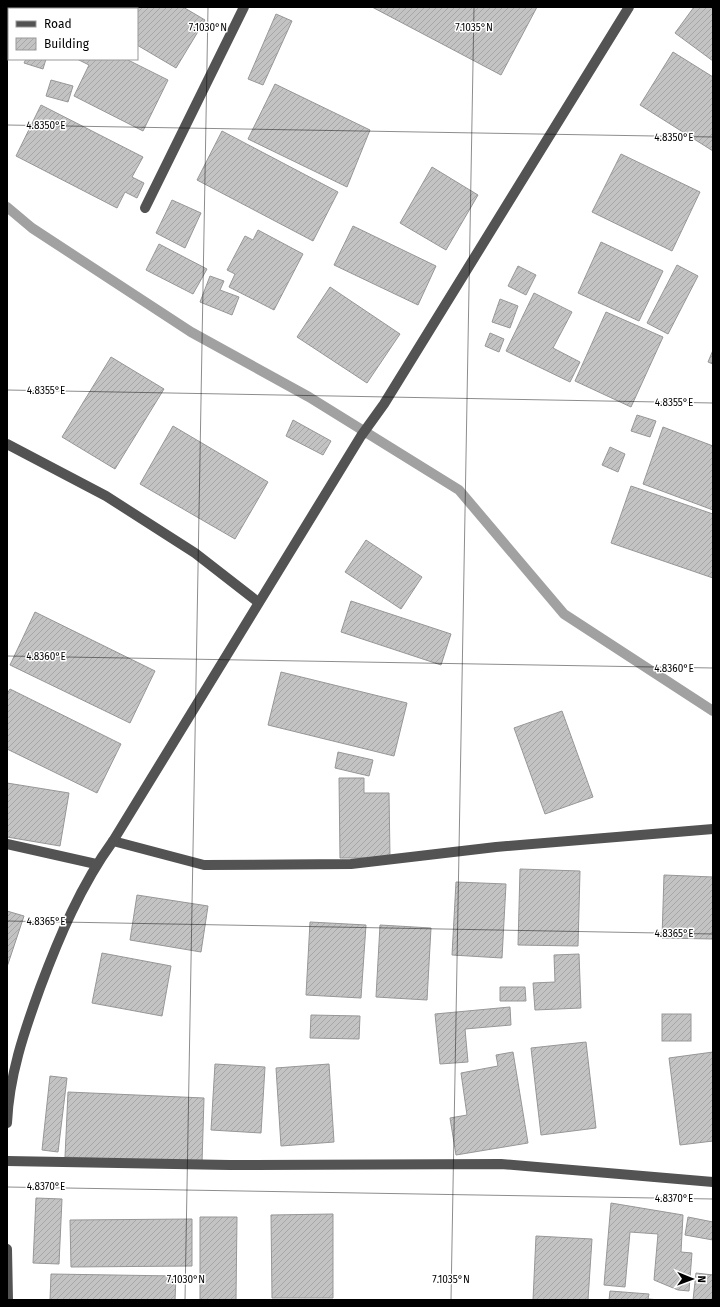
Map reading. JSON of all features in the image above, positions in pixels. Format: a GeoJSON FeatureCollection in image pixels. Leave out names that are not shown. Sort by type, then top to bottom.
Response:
{"type":"FeatureCollection","features":[{"type":"Feature","properties":{"kind":"street"},"geometry":{"type":"LineString","coordinates":[[145,208],[244,7]]}},
{"type":"Feature","properties":{"kind":"street"},"geometry":{"type":"LineString","coordinates":[[7,1123],[8,1098],[24,1031],[56,946],[96,864],[113,841],[360,436],[384,404],[629,7]]}},
{"type":"Feature","properties":{"kind":"street"},"geometry":{"type":"LineString","coordinates":[[7,444],[106,496],[195,553],[258,602]]}},
{"type":"Feature","properties":{"kind":"street"},"geometry":{"type":"LineString","coordinates":[[113,841],[204,865],[352,864],[496,846],[713,829]]}},
{"type":"Feature","properties":{"kind":"street"},"geometry":{"type":"LineString","coordinates":[[7,844],[96,864]]}},
{"type":"Feature","properties":{"kind":"street"},"geometry":{"type":"LineString","coordinates":[[7,1161],[230,1165],[501,1164],[713,1182]]}},
{"type":"Feature","properties":{"kind":"street"},"geometry":{"type":"LineString","coordinates":[[7,1249],[8,1300]]}},
{"type":"Feature","properties":{"kind":"building"},"geometry":{"type":"Polygon","coordinates":[[[183,7],[205,20],[176,68],[138,46],[138,8],[124,8],[183,7]]]}},
{"type":"Feature","properties":{"kind":"building"},"geometry":{"type":"Polygon","coordinates":[[[372,7],[537,7],[501,75],[372,7]]]}},
{"type":"Feature","properties":{"kind":"building"},"geometry":{"type":"Polygon","coordinates":[[[694,7],[713,7],[713,61],[675,33],[694,7]]]}},
{"type":"Feature","properties":{"kind":"building"},"geometry":{"type":"Polygon","coordinates":[[[276,14],[292,21],[263,85],[248,79],[276,14]]]}},
{"type":"Feature","properties":{"kind":"building"},"geometry":{"type":"Polygon","coordinates":[[[673,52],[713,77],[713,151],[640,105],[673,52]]]}},
{"type":"Feature","properties":{"kind":"building"},"geometry":{"type":"Polygon","coordinates":[[[26,60],[46,60],[43,69],[24,63],[26,60]]]}},
{"type":"Feature","properties":{"kind":"building"},"geometry":{"type":"Polygon","coordinates":[[[79,60],[128,60],[168,80],[143,131],[74,96],[89,65],[79,60]]]}},
{"type":"Feature","properties":{"kind":"building"},"geometry":{"type":"Polygon","coordinates":[[[51,80],[73,86],[68,102],[46,96],[51,80]]]}},
{"type":"Feature","properties":{"kind":"building"},"geometry":{"type":"Polygon","coordinates":[[[275,84],[370,130],[347,187],[248,139],[275,84]]]}},
{"type":"Feature","properties":{"kind":"building"},"geometry":{"type":"Polygon","coordinates":[[[41,105],[143,157],[132,177],[144,183],[137,198],[125,192],[117,208],[16,156],[41,105]]]}},
{"type":"Feature","properties":{"kind":"building"},"geometry":{"type":"Polygon","coordinates":[[[222,131],[338,192],[313,241],[197,180],[222,131]]]}},
{"type":"Feature","properties":{"kind":"building"},"geometry":{"type":"Polygon","coordinates":[[[621,154],[700,192],[672,251],[592,212],[621,154]]]}},
{"type":"Feature","properties":{"kind":"building"},"geometry":{"type":"Polygon","coordinates":[[[432,167],[478,195],[446,250],[400,223],[432,167]]]}},
{"type":"Feature","properties":{"kind":"building"},"geometry":{"type":"Polygon","coordinates":[[[172,200],[201,213],[185,248],[156,233],[172,200]]]}},
{"type":"Feature","properties":{"kind":"building"},"geometry":{"type":"Polygon","coordinates":[[[353,226],[436,266],[418,305],[334,265],[353,226]]]}},
{"type":"Feature","properties":{"kind":"building"},"geometry":{"type":"Polygon","coordinates":[[[258,230],[303,254],[274,310],[229,287],[235,274],[227,270],[245,236],[253,240],[258,230]]]}},
{"type":"Feature","properties":{"kind":"building"},"geometry":{"type":"Polygon","coordinates":[[[601,242],[663,271],[639,321],[578,293],[601,242]]]}},
{"type":"Feature","properties":{"kind":"building"},"geometry":{"type":"Polygon","coordinates":[[[159,244],[207,269],[193,294],[146,270],[159,244]]]}},
{"type":"Feature","properties":{"kind":"building"},"geometry":{"type":"Polygon","coordinates":[[[677,265],[698,276],[668,334],[647,323],[677,265]]]}},
{"type":"Feature","properties":{"kind":"building"},"geometry":{"type":"Polygon","coordinates":[[[518,266],[536,275],[526,295],[508,286],[518,266]]]}},
{"type":"Feature","properties":{"kind":"building"},"geometry":{"type":"Polygon","coordinates":[[[210,276],[224,281],[220,290],[239,297],[232,315],[200,302],[210,276]]]}},
{"type":"Feature","properties":{"kind":"building"},"geometry":{"type":"Polygon","coordinates":[[[330,287],[400,334],[367,383],[297,337],[330,287]]]}},
{"type":"Feature","properties":{"kind":"building"},"geometry":{"type":"Polygon","coordinates":[[[534,293],[572,312],[553,348],[580,362],[570,382],[506,351],[534,293]]]}},
{"type":"Feature","properties":{"kind":"building"},"geometry":{"type":"Polygon","coordinates":[[[500,299],[518,306],[510,328],[492,322],[500,299]]]}},
{"type":"Feature","properties":{"kind":"building"},"geometry":{"type":"Polygon","coordinates":[[[606,312],[663,337],[631,407],[575,381],[606,312]]]}},
{"type":"Feature","properties":{"kind":"building"},"geometry":{"type":"Polygon","coordinates":[[[490,333],[504,339],[499,352],[485,346],[490,333]]]}},
{"type":"Feature","properties":{"kind":"building"},"geometry":{"type":"Polygon","coordinates":[[[713,350],[713,364],[708,362],[713,350]]]}},
{"type":"Feature","properties":{"kind":"building"},"geometry":{"type":"Polygon","coordinates":[[[111,357],[164,389],[115,469],[62,437],[111,357]]]}},
{"type":"Feature","properties":{"kind":"building"},"geometry":{"type":"Polygon","coordinates":[[[637,415],[656,421],[650,437],[631,431],[637,415]]]}},
{"type":"Feature","properties":{"kind":"building"},"geometry":{"type":"Polygon","coordinates":[[[293,420],[331,441],[323,455],[286,436],[293,420]]]}},
{"type":"Feature","properties":{"kind":"building"},"geometry":{"type":"Polygon","coordinates":[[[173,426],[268,482],[235,539],[140,484],[173,426]]]}},
{"type":"Feature","properties":{"kind":"building"},"geometry":{"type":"Polygon","coordinates":[[[663,427],[713,446],[713,510],[643,484],[663,427]]]}},
{"type":"Feature","properties":{"kind":"building"},"geometry":{"type":"Polygon","coordinates":[[[610,447],[625,454],[618,472],[602,465],[610,447]]]}},
{"type":"Feature","properties":{"kind":"building"},"geometry":{"type":"Polygon","coordinates":[[[631,486],[713,514],[713,578],[611,543],[631,486]]]}},
{"type":"Feature","properties":{"kind":"building"},"geometry":{"type":"Polygon","coordinates":[[[366,540],[422,577],[401,609],[345,572],[366,540]]]}},
{"type":"Feature","properties":{"kind":"building"},"geometry":{"type":"Polygon","coordinates":[[[351,601],[451,634],[441,665],[341,632],[351,601]]]}},
{"type":"Feature","properties":{"kind":"building"},"geometry":{"type":"Polygon","coordinates":[[[35,612],[155,671],[130,723],[10,665],[35,612]]]}},
{"type":"Feature","properties":{"kind":"building"},"geometry":{"type":"Polygon","coordinates":[[[281,672],[407,703],[394,756],[268,725],[281,672]]]}},
{"type":"Feature","properties":{"kind":"building"},"geometry":{"type":"Polygon","coordinates":[[[10,689],[121,744],[97,793],[7,749],[7,694],[10,689]]]}},
{"type":"Feature","properties":{"kind":"building"},"geometry":{"type":"Polygon","coordinates":[[[562,711],[593,797],[545,814],[514,728],[562,711]]]}},
{"type":"Feature","properties":{"kind":"building"},"geometry":{"type":"Polygon","coordinates":[[[338,752],[373,760],[369,776],[335,768],[338,752]]]}},
{"type":"Feature","properties":{"kind":"building"},"geometry":{"type":"Polygon","coordinates":[[[339,778],[364,778],[364,793],[389,793],[390,858],[340,858],[339,778]]]}},
{"type":"Feature","properties":{"kind":"building"},"geometry":{"type":"Polygon","coordinates":[[[7,783],[69,793],[60,846],[7,837],[7,783]]]}},
{"type":"Feature","properties":{"kind":"building"},"geometry":{"type":"Polygon","coordinates":[[[520,869],[580,871],[578,946],[518,945],[520,869]]]}},
{"type":"Feature","properties":{"kind":"building"},"geometry":{"type":"Polygon","coordinates":[[[664,875],[713,877],[713,939],[662,938],[664,875]]]}},
{"type":"Feature","properties":{"kind":"building"},"geometry":{"type":"Polygon","coordinates":[[[456,882],[506,884],[502,958],[452,955],[456,882]]]}},
{"type":"Feature","properties":{"kind":"building"},"geometry":{"type":"Polygon","coordinates":[[[137,895],[208,906],[201,952],[130,940],[137,895]]]}},
{"type":"Feature","properties":{"kind":"building"},"geometry":{"type":"Polygon","coordinates":[[[7,911],[24,916],[7,967],[7,911]]]}},
{"type":"Feature","properties":{"kind":"building"},"geometry":{"type":"Polygon","coordinates":[[[310,922],[366,925],[361,998],[306,995],[310,922]]]}},
{"type":"Feature","properties":{"kind":"building"},"geometry":{"type":"Polygon","coordinates":[[[380,925],[431,928],[427,1000],[376,997],[380,925]]]}},
{"type":"Feature","properties":{"kind":"building"},"geometry":{"type":"Polygon","coordinates":[[[102,953],[171,966],[162,1016],[92,1003],[102,953]]]}},
{"type":"Feature","properties":{"kind":"building"},"geometry":{"type":"Polygon","coordinates":[[[579,954],[581,1008],[535,1010],[533,983],[555,982],[554,955],[579,954]]]}},
{"type":"Feature","properties":{"kind":"building"},"geometry":{"type":"Polygon","coordinates":[[[500,987],[525,987],[526,1001],[500,1001],[500,987]]]}},
{"type":"Feature","properties":{"kind":"building"},"geometry":{"type":"Polygon","coordinates":[[[510,1007],[511,1025],[465,1029],[468,1062],[440,1064],[435,1014],[510,1007]]]}},
{"type":"Feature","properties":{"kind":"building"},"geometry":{"type":"Polygon","coordinates":[[[662,1014],[691,1014],[691,1041],[662,1041],[662,1014]]]}},
{"type":"Feature","properties":{"kind":"building"},"geometry":{"type":"Polygon","coordinates":[[[311,1015],[360,1016],[359,1039],[310,1038],[311,1015]]]}},
{"type":"Feature","properties":{"kind":"building"},"geometry":{"type":"Polygon","coordinates":[[[586,1042],[596,1128],[541,1135],[531,1048],[586,1042]]]}},
{"type":"Feature","properties":{"kind":"building"},"geometry":{"type":"Polygon","coordinates":[[[513,1052],[528,1143],[456,1155],[450,1118],[467,1115],[461,1073],[498,1066],[496,1055],[513,1052]]]}},
{"type":"Feature","properties":{"kind":"building"},"geometry":{"type":"Polygon","coordinates":[[[713,1052],[713,1141],[680,1145],[669,1058],[713,1052]]]}},
{"type":"Feature","properties":{"kind":"building"},"geometry":{"type":"Polygon","coordinates":[[[215,1064],[265,1067],[261,1133],[211,1130],[215,1064]]]}},
{"type":"Feature","properties":{"kind":"building"},"geometry":{"type":"Polygon","coordinates":[[[329,1064],[334,1142],[281,1146],[276,1068],[329,1064]]]}},
{"type":"Feature","properties":{"kind":"building"},"geometry":{"type":"Polygon","coordinates":[[[50,1076],[67,1078],[58,1152],[42,1150],[50,1076]]]}},
{"type":"Feature","properties":{"kind":"building"},"geometry":{"type":"Polygon","coordinates":[[[68,1092],[204,1098],[202,1163],[65,1157],[68,1092]]]}},
{"type":"Feature","properties":{"kind":"building"},"geometry":{"type":"Polygon","coordinates":[[[36,1198],[62,1199],[59,1264],[33,1263],[36,1198]]]}},
{"type":"Feature","properties":{"kind":"building"},"geometry":{"type":"Polygon","coordinates":[[[611,1203],[683,1215],[681,1252],[692,1253],[689,1291],[678,1290],[654,1280],[658,1234],[630,1232],[625,1287],[604,1285],[611,1203]]]}},
{"type":"Feature","properties":{"kind":"building"},"geometry":{"type":"Polygon","coordinates":[[[333,1214],[333,1298],[272,1298],[271,1215],[333,1214]]]}},
{"type":"Feature","properties":{"kind":"building"},"geometry":{"type":"Polygon","coordinates":[[[200,1217],[237,1217],[236,1300],[200,1300],[200,1217]]]}},
{"type":"Feature","properties":{"kind":"building"},"geometry":{"type":"Polygon","coordinates":[[[688,1217],[713,1222],[713,1240],[685,1235],[688,1217]]]}},
{"type":"Feature","properties":{"kind":"building"},"geometry":{"type":"Polygon","coordinates":[[[192,1219],[192,1266],[71,1267],[70,1220],[192,1219]]]}},
{"type":"Feature","properties":{"kind":"building"},"geometry":{"type":"Polygon","coordinates":[[[536,1236],[592,1239],[588,1300],[533,1300],[536,1236]]]}},
{"type":"Feature","properties":{"kind":"building"},"geometry":{"type":"Polygon","coordinates":[[[696,1273],[713,1275],[713,1300],[693,1300],[696,1273]]]}},
{"type":"Feature","properties":{"kind":"building"},"geometry":{"type":"Polygon","coordinates":[[[51,1274],[176,1276],[175,1300],[50,1300],[51,1274]]]}},
{"type":"Feature","properties":{"kind":"building"},"geometry":{"type":"Polygon","coordinates":[[[610,1291],[649,1294],[648,1299],[660,1300],[609,1300],[610,1291]]]}},
{"type":"Feature","properties":{"kind":"waterway"},"geometry":{"type":"LineString","coordinates":[[7,207],[32,228],[191,332],[309,397],[459,490],[564,614],[713,711]]}}]}
